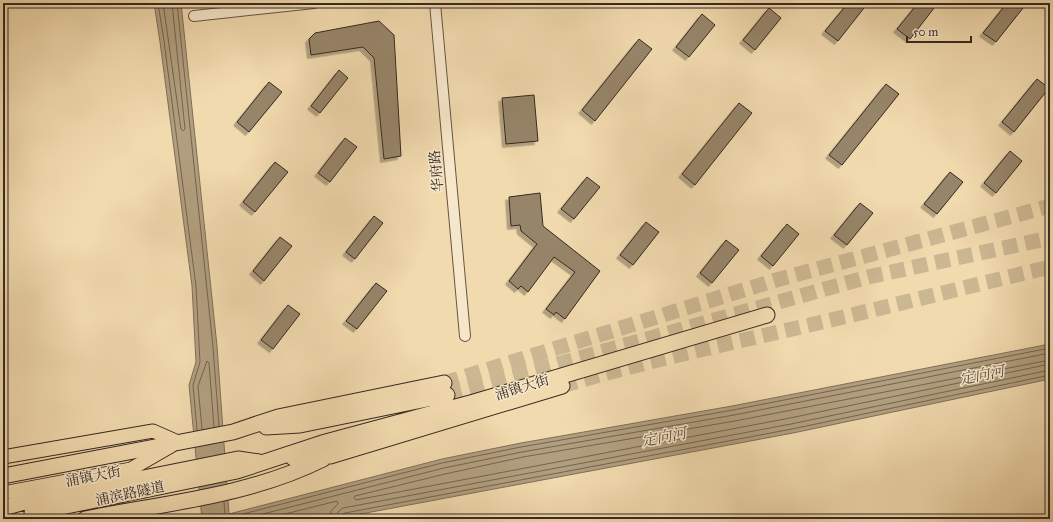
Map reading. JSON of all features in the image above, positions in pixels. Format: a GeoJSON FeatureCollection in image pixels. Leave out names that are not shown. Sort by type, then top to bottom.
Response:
{"type":"FeatureCollection","features":[{"type":"Feature","properties":{"kind":"highway","name":"浦镇大街"},"geometry":{"type":"LineString","coordinates":[[278,459],[322,443],[474,402],[767,315]]}},
{"type":"Feature","properties":{"kind":"highway","name":"浦镇大街"},"geometry":{"type":"LineString","coordinates":[[184,476],[238,465],[278,459],[330,456],[562,386]]}},
{"type":"Feature","properties":{"kind":"highway","name":"浦镇大街"},"geometry":{"type":"LineString","coordinates":[[3,476],[238,431],[278,417],[446,389]]}},
{"type":"Feature","properties":{"kind":"highway"},"geometry":{"type":"LineString","coordinates":[[85,519],[233,492],[308,467],[330,456]]}},
{"type":"Feature","properties":{"kind":"highway"},"geometry":{"type":"LineString","coordinates":[[3,508],[28,501],[184,476]]}},
{"type":"Feature","properties":{"kind":"highway","name":"浦滨路隧道"},"geometry":{"type":"LineString","coordinates":[[32,513],[184,476]]}},
{"type":"Feature","properties":{"kind":"main road"},"geometry":{"type":"LineString","coordinates":[[3,457],[153,431],[178,442]]}},
{"type":"Feature","properties":{"kind":"main road","name":"浦镇大街"},"geometry":{"type":"LineString","coordinates":[[3,493],[131,469],[178,442]]}},
{"type":"Feature","properties":{"kind":"street"},"geometry":{"type":"LineString","coordinates":[[194,16],[314,3]]}},
{"type":"Feature","properties":{"kind":"street","name":"华府路"},"geometry":{"type":"LineString","coordinates":[[435,3],[465,336]]}},
{"type":"Feature","properties":{"kind":"water","name":"定向河"},"geometry":{"type":"Polygon","coordinates":[[[154,3],[181,3],[217,346],[229,514],[442,459],[521,443],[732,406],[1050,344],[1050,379],[793,433],[334,519],[202,519],[189,385],[196,362],[192,286],[154,3]]]}},
{"type":"Feature","properties":{"kind":"building"},"geometry":{"type":"Polygon","coordinates":[[[848,3],[857,3],[864,8],[838,41],[825,31],[848,3]]]}},
{"type":"Feature","properties":{"kind":"building"},"geometry":{"type":"Polygon","coordinates":[[[918,3],[938,3],[910,39],[897,29],[918,3]]]}},
{"type":"Feature","properties":{"kind":"building"},"geometry":{"type":"Polygon","coordinates":[[[1007,3],[1027,3],[996,42],[983,33],[1007,3]]]}},
{"type":"Feature","properties":{"kind":"building"},"geometry":{"type":"Polygon","coordinates":[[[769,8],[781,18],[755,50],[743,40],[769,8]]]}},
{"type":"Feature","properties":{"kind":"building"},"geometry":{"type":"Polygon","coordinates":[[[702,14],[715,25],[689,57],[676,47],[702,14]]]}},
{"type":"Feature","properties":{"kind":"building"},"geometry":{"type":"Polygon","coordinates":[[[379,21],[394,35],[401,156],[384,159],[374,58],[363,47],[311,55],[309,39],[315,33],[379,21]]]}},
{"type":"Feature","properties":{"kind":"building"},"geometry":{"type":"Polygon","coordinates":[[[639,39],[652,49],[595,121],[582,110],[639,39]]]}},
{"type":"Feature","properties":{"kind":"building"},"geometry":{"type":"Polygon","coordinates":[[[339,70],[348,78],[320,113],[311,106],[339,70]]]}},
{"type":"Feature","properties":{"kind":"building"},"geometry":{"type":"Polygon","coordinates":[[[1037,79],[1049,88],[1014,132],[1002,122],[1037,79]]]}},
{"type":"Feature","properties":{"kind":"building"},"geometry":{"type":"Polygon","coordinates":[[[269,82],[282,92],[249,132],[237,122],[269,82]]]}},
{"type":"Feature","properties":{"kind":"building"},"geometry":{"type":"Polygon","coordinates":[[[886,84],[899,94],[842,165],[829,155],[886,84]]]}},
{"type":"Feature","properties":{"kind":"building"},"geometry":{"type":"Polygon","coordinates":[[[534,95],[538,141],[506,144],[502,98],[534,95]]]}},
{"type":"Feature","properties":{"kind":"building"},"geometry":{"type":"Polygon","coordinates":[[[739,103],[752,113],[695,185],[682,174],[739,103]]]}},
{"type":"Feature","properties":{"kind":"building"},"geometry":{"type":"Polygon","coordinates":[[[345,138],[357,147],[330,182],[318,173],[345,138]]]}},
{"type":"Feature","properties":{"kind":"building"},"geometry":{"type":"Polygon","coordinates":[[[1010,151],[1022,161],[996,193],[984,183],[1010,151]]]}},
{"type":"Feature","properties":{"kind":"building"},"geometry":{"type":"Polygon","coordinates":[[[275,162],[288,172],[255,212],[243,202],[275,162]]]}},
{"type":"Feature","properties":{"kind":"building"},"geometry":{"type":"Polygon","coordinates":[[[950,172],[963,182],[937,214],[924,204],[950,172]]]}},
{"type":"Feature","properties":{"kind":"building"},"geometry":{"type":"Polygon","coordinates":[[[587,177],[600,187],[574,219],[561,209],[587,177]]]}},
{"type":"Feature","properties":{"kind":"building"},"geometry":{"type":"Polygon","coordinates":[[[540,193],[543,226],[600,271],[565,319],[556,312],[554,315],[546,309],[575,272],[554,257],[528,292],[521,286],[518,289],[509,281],[537,244],[521,231],[520,225],[511,226],[509,197],[540,193]]]}},
{"type":"Feature","properties":{"kind":"building"},"geometry":{"type":"Polygon","coordinates":[[[860,203],[873,213],[847,245],[834,235],[860,203]]]}},
{"type":"Feature","properties":{"kind":"building"},"geometry":{"type":"Polygon","coordinates":[[[374,216],[383,223],[355,259],[346,252],[374,216]]]}},
{"type":"Feature","properties":{"kind":"building"},"geometry":{"type":"Polygon","coordinates":[[[646,222],[659,232],[633,265],[620,255],[646,222]]]}},
{"type":"Feature","properties":{"kind":"building"},"geometry":{"type":"Polygon","coordinates":[[[787,224],[799,234],[773,266],[761,256],[787,224]]]}},
{"type":"Feature","properties":{"kind":"building"},"geometry":{"type":"Polygon","coordinates":[[[280,237],[292,246],[264,281],[253,271],[280,237]]]}},
{"type":"Feature","properties":{"kind":"building"},"geometry":{"type":"Polygon","coordinates":[[[726,240],[739,250],[712,283],[700,273],[726,240]]]}},
{"type":"Feature","properties":{"kind":"building"},"geometry":{"type":"Polygon","coordinates":[[[376,283],[387,291],[357,329],[346,321],[376,283]]]}},
{"type":"Feature","properties":{"kind":"building"},"geometry":{"type":"Polygon","coordinates":[[[288,305],[300,314],[273,349],[261,340],[288,305]]]}},
{"type":"Feature","properties":{"kind":"tunnel"},"geometry":{"type":"LineString","coordinates":[[444,383],[776,280],[1050,206]]}},
{"type":"Feature","properties":{"kind":"tunnel"},"geometry":{"type":"LineString","coordinates":[[447,395],[868,277],[1050,238]]}},
{"type":"Feature","properties":{"kind":"tunnel"},"geometry":{"type":"LineString","coordinates":[[562,386],[666,358],[840,318],[1050,267]]}},
{"type":"Feature","properties":{"kind":"tunnel"},"geometry":{"type":"LineString","coordinates":[[3,517],[32,513]]}}]}
